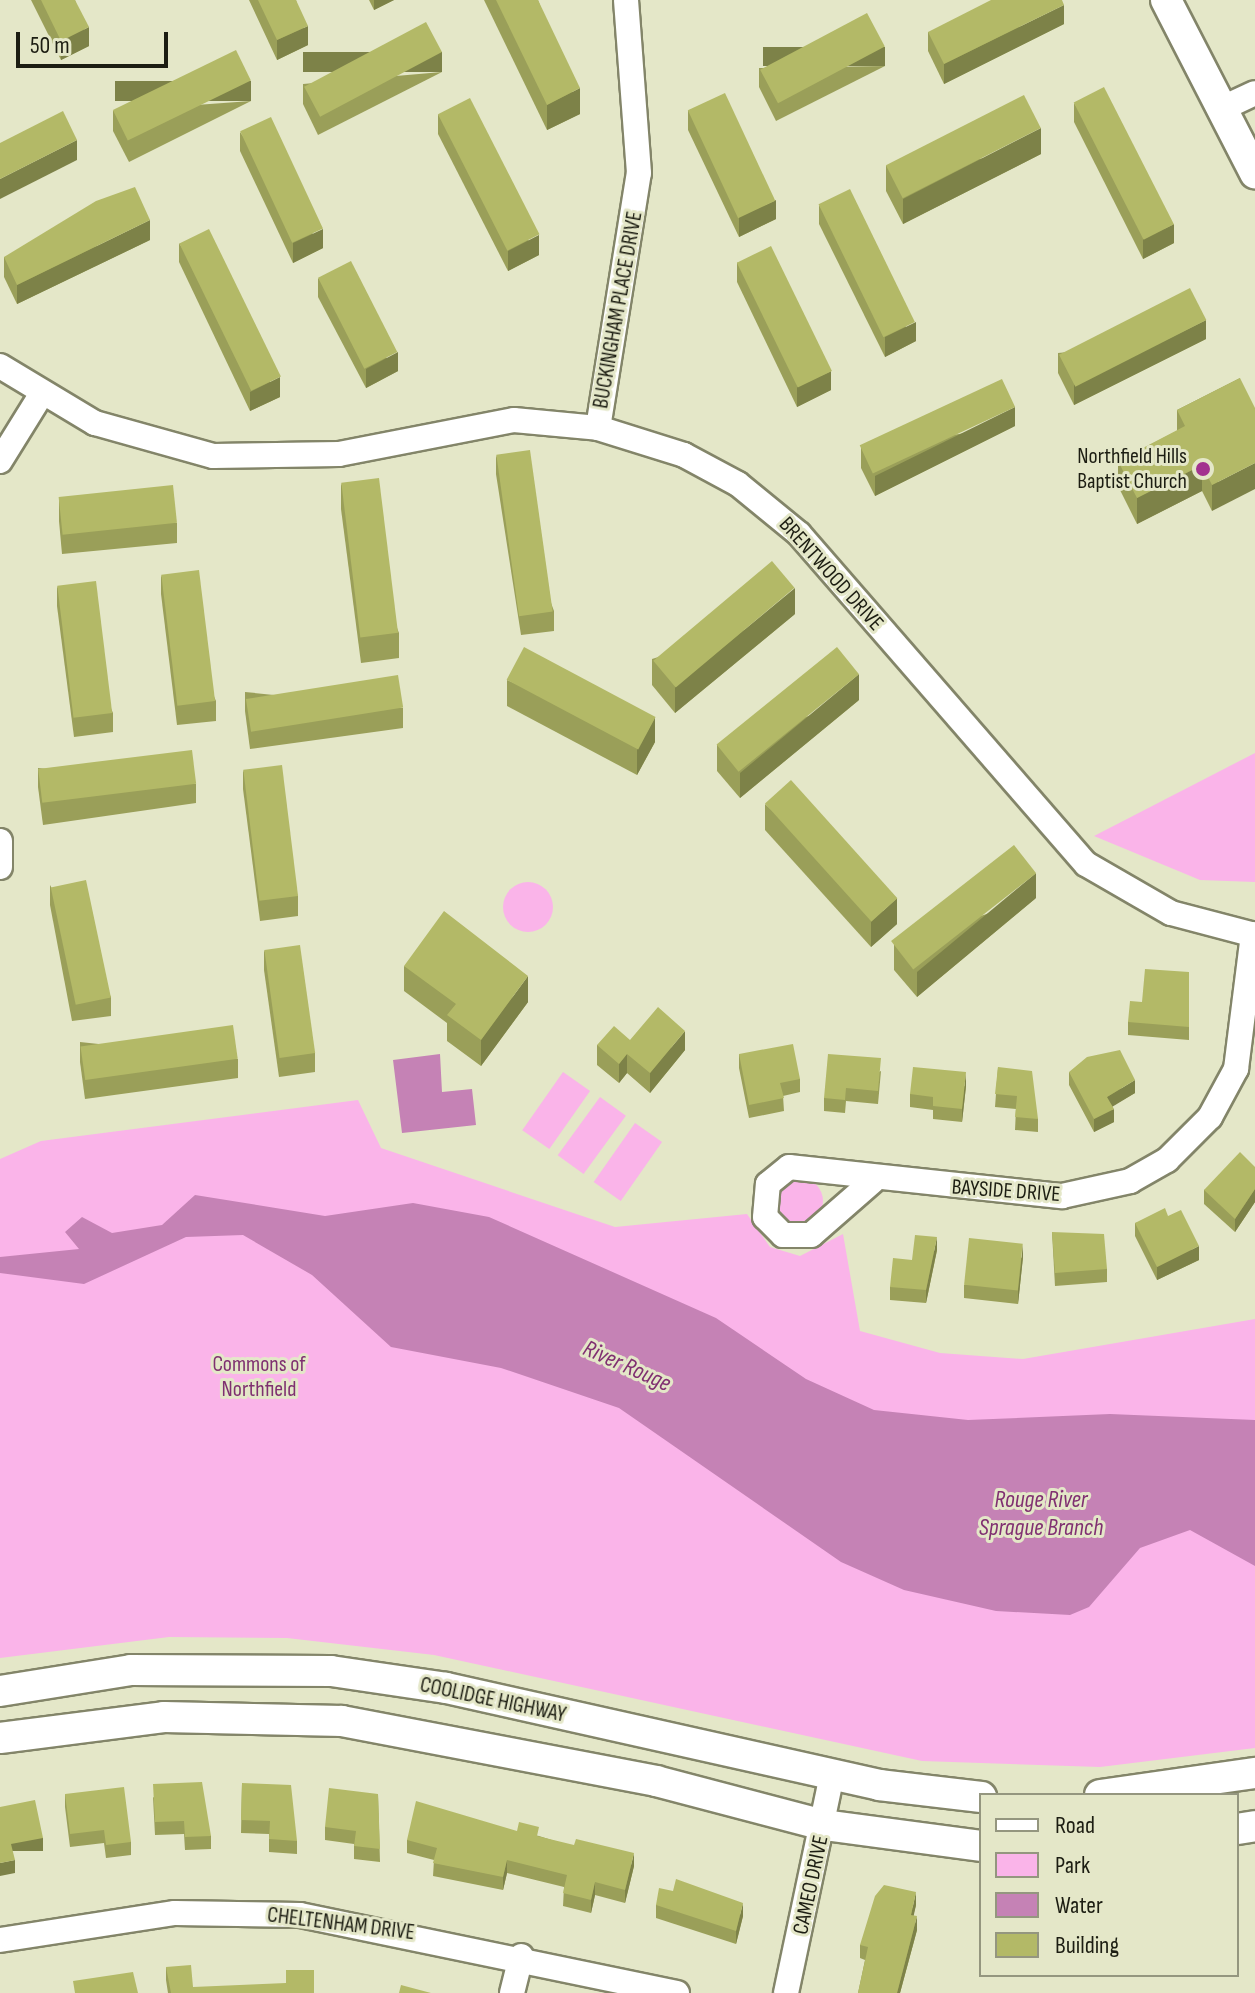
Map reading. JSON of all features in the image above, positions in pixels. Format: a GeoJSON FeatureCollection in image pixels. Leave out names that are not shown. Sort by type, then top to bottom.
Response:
{"type":"FeatureCollection","features":[{"type":"Feature","properties":{"kind":"main road"},"geometry":{"type":"LineString","coordinates":[[1166,0],[1251,154]]}},
{"type":"Feature","properties":{"kind":"main road","name":"COOLIDGE HIGHWAY"},"geometry":{"type":"LineString","coordinates":[[0,1691],[131,1670],[331,1671],[446,1688],[832,1775],[979,1797]]}},
{"type":"Feature","properties":{"kind":"main road","name":"COOLIDGE HIGHWAY"},"geometry":{"type":"LineString","coordinates":[[0,1738],[164,1717],[342,1721],[656,1781],[824,1825],[979,1846]]}},
{"type":"Feature","properties":{"kind":"main road"},"geometry":{"type":"LineString","coordinates":[[1114,1793],[1255,1773]]}},
{"type":"Feature","properties":{"kind":"street","name":"BUCKINGHAM PLACE DRIVE"},"geometry":{"type":"LineString","coordinates":[[598,428],[639,173],[626,0]]}},
{"type":"Feature","properties":{"kind":"street"},"geometry":{"type":"LineString","coordinates":[[1223,108],[1255,93]]}},
{"type":"Feature","properties":{"kind":"street","name":"BRENTWOOD DRIVE"},"geometry":{"type":"LineString","coordinates":[[0,366],[41,395],[138,440],[238,458],[339,454],[514,420],[598,428],[696,460],[778,514],[1086,864],[1171,913],[1254,934]]}},
{"type":"Feature","properties":{"kind":"street"},"geometry":{"type":"LineString","coordinates":[[0,461],[41,395]]}},
{"type":"Feature","properties":{"kind":"street"},"geometry":{"type":"LineString","coordinates":[[0,841],[0,867]]}},
{"type":"Feature","properties":{"kind":"street","name":"BAYSIDE DRIVE"},"geometry":{"type":"LineString","coordinates":[[873,1181],[1062,1196],[1130,1181],[1167,1160],[1210,1117],[1236,1069],[1254,934]]}},
{"type":"Feature","properties":{"kind":"street","name":"CAMEO DRIVE"},"geometry":{"type":"LineString","coordinates":[[786,1993],[824,1825],[832,1775]]}},
{"type":"Feature","properties":{"kind":"street","name":"CHELTENHAM DRIVE"},"geometry":{"type":"LineString","coordinates":[[0,1940],[162,1914],[277,1914],[521,1956],[677,1993]]}},
{"type":"Feature","properties":{"kind":"street"},"geometry":{"type":"LineString","coordinates":[[512,1993],[521,1956]]}},
{"type":"Feature","properties":{"kind":"green space"},"geometry":{"type":"Polygon","coordinates":[[[1255,753],[1255,882],[1200,880],[1094,836],[1255,753]]]}},
{"type":"Feature","properties":{"kind":"green space"},"geometry":{"type":"Polygon","coordinates":[[[528,882],[545,890],[553,907],[545,924],[528,932],[511,924],[503,907],[511,890],[528,882]]]}},
{"type":"Feature","properties":{"kind":"green space"},"geometry":{"type":"Polygon","coordinates":[[[563,1072],[590,1091],[549,1149],[522,1130],[563,1072]]]}},
{"type":"Feature","properties":{"kind":"green space"},"geometry":{"type":"Polygon","coordinates":[[[600,1097],[626,1116],[584,1174],[558,1155],[600,1097]]]}},
{"type":"Feature","properties":{"kind":"green space","name":"Commons of Northfield"},"geometry":{"type":"Polygon","coordinates":[[[358,1100],[381,1148],[615,1227],[747,1214],[770,1247],[800,1256],[843,1234],[860,1331],[940,1353],[1023,1359],[1255,1319],[1255,1748],[1100,1767],[922,1761],[434,1655],[287,1638],[169,1637],[0,1658],[0,1159],[41,1141],[358,1100]]]}},
{"type":"Feature","properties":{"kind":"green space"},"geometry":{"type":"Polygon","coordinates":[[[635,1123],[662,1142],[621,1201],[594,1182],[635,1123]]]}},
{"type":"Feature","properties":{"kind":"green space"},"geometry":{"type":"Polygon","coordinates":[[[800,1178],[817,1184],[823,1201],[817,1218],[800,1224],[783,1218],[777,1201],[783,1184],[800,1178]]]}},
{"type":"Feature","properties":{"kind":"water"},"geometry":{"type":"Polygon","coordinates":[[[440,1054],[442,1092],[472,1089],[476,1125],[402,1133],[393,1060],[440,1054]]]}},
{"type":"Feature","properties":{"kind":"water","name":"Rouge River Sprague Branch"},"geometry":{"type":"Polygon","coordinates":[[[195,1195],[325,1216],[413,1203],[489,1217],[716,1318],[806,1379],[874,1410],[968,1420],[1110,1414],[1255,1420],[1255,1566],[1190,1530],[1140,1548],[1089,1607],[1070,1615],[996,1611],[904,1590],[841,1562],[619,1408],[501,1368],[391,1347],[312,1275],[243,1235],[186,1237],[84,1284],[0,1273],[0,1257],[79,1249],[65,1232],[82,1217],[112,1233],[162,1225],[195,1195]]]}},
{"type":"Feature","properties":{"kind":"building"},"geometry":{"type":"Polygon","coordinates":[[[41,0],[75,0],[89,27],[61,41],[41,0]]]}},
{"type":"Feature","properties":{"kind":"building"},"geometry":{"type":"Polygon","coordinates":[[[258,0],[296,0],[308,26],[277,40],[258,0]]]}},
{"type":"Feature","properties":{"kind":"building"},"geometry":{"type":"Polygon","coordinates":[[[496,0],[538,0],[580,88],[547,105],[496,0]]]}},
{"type":"Feature","properties":{"kind":"building"},"geometry":{"type":"Polygon","coordinates":[[[991,0],[1062,0],[1064,5],[944,64],[928,32],[991,0]]]}},
{"type":"Feature","properties":{"kind":"building"},"geometry":{"type":"Polygon","coordinates":[[[867,13],[885,47],[778,103],[760,70],[867,13]]]}},
{"type":"Feature","properties":{"kind":"building"},"geometry":{"type":"Polygon","coordinates":[[[426,22],[442,52],[320,117],[304,87],[426,22]]]}},
{"type":"Feature","properties":{"kind":"building"},"geometry":{"type":"Polygon","coordinates":[[[236,50],[251,81],[128,141],[113,110],[236,50]]]}},
{"type":"Feature","properties":{"kind":"building"},"geometry":{"type":"Polygon","coordinates":[[[1104,87],[1174,224],[1144,240],[1074,102],[1104,87]]]}},
{"type":"Feature","properties":{"kind":"building"},"geometry":{"type":"Polygon","coordinates":[[[725,93],[775,201],[738,218],[688,110],[725,93]]]}},
{"type":"Feature","properties":{"kind":"building"},"geometry":{"type":"Polygon","coordinates":[[[1024,95],[1041,128],[903,198],[886,165],[1024,95]]]}},
{"type":"Feature","properties":{"kind":"building"},"geometry":{"type":"Polygon","coordinates":[[[470,98],[539,234],[507,251],[438,114],[470,98]]]}},
{"type":"Feature","properties":{"kind":"building"},"geometry":{"type":"Polygon","coordinates":[[[63,111],[77,140],[0,179],[0,143],[63,111]]]}},
{"type":"Feature","properties":{"kind":"building"},"geometry":{"type":"Polygon","coordinates":[[[271,117],[323,228],[292,243],[240,131],[271,117]]]}},
{"type":"Feature","properties":{"kind":"building"},"geometry":{"type":"Polygon","coordinates":[[[135,187],[150,220],[17,285],[4,257],[96,201],[135,187]]]}},
{"type":"Feature","properties":{"kind":"building"},"geometry":{"type":"Polygon","coordinates":[[[850,189],[915,322],[883,337],[819,204],[850,189]]]}},
{"type":"Feature","properties":{"kind":"building"},"geometry":{"type":"Polygon","coordinates":[[[209,229],[281,376],[251,391],[179,243],[209,229]]]}},
{"type":"Feature","properties":{"kind":"building"},"geometry":{"type":"Polygon","coordinates":[[[771,246],[832,371],[798,388],[737,263],[771,246]]]}},
{"type":"Feature","properties":{"kind":"building"},"geometry":{"type":"Polygon","coordinates":[[[351,261],[397,352],[364,369],[318,278],[351,261]]]}},
{"type":"Feature","properties":{"kind":"building"},"geometry":{"type":"Polygon","coordinates":[[[1190,288],[1206,320],[1075,387],[1059,355],[1190,288]]]}},
{"type":"Feature","properties":{"kind":"building"},"geometry":{"type":"Polygon","coordinates":[[[1240,378],[1255,408],[1255,463],[1212,485],[1202,465],[1137,498],[1118,461],[1185,426],[1177,410],[1240,378]]]}},
{"type":"Feature","properties":{"kind":"building"},"geometry":{"type":"Polygon","coordinates":[[[1002,379],[1015,407],[873,473],[860,445],[1002,379]]]}},
{"type":"Feature","properties":{"kind":"building"},"geometry":{"type":"Polygon","coordinates":[[[530,450],[553,611],[519,616],[496,455],[530,450]]]}},
{"type":"Feature","properties":{"kind":"building"},"geometry":{"type":"Polygon","coordinates":[[[379,478],[398,633],[360,637],[341,483],[379,478]]]}},
{"type":"Feature","properties":{"kind":"building"},"geometry":{"type":"Polygon","coordinates":[[[173,485],[177,523],[63,535],[59,497],[173,485]]]}},
{"type":"Feature","properties":{"kind":"building"},"geometry":{"type":"Polygon","coordinates":[[[772,561],[794,588],[676,687],[653,661],[772,561]]]}},
{"type":"Feature","properties":{"kind":"building"},"geometry":{"type":"Polygon","coordinates":[[[199,570],[215,701],[177,706],[161,575],[199,570]]]}},
{"type":"Feature","properties":{"kind":"building"},"geometry":{"type":"Polygon","coordinates":[[[96,581],[112,713],[73,718],[57,586],[96,581]]]}},
{"type":"Feature","properties":{"kind":"building"},"geometry":{"type":"Polygon","coordinates":[[[524,647],[656,717],[638,750],[507,680],[524,647]]]}},
{"type":"Feature","properties":{"kind":"building"},"geometry":{"type":"Polygon","coordinates":[[[837,647],[859,674],[739,772],[717,745],[837,647]]]}},
{"type":"Feature","properties":{"kind":"building"},"geometry":{"type":"Polygon","coordinates":[[[398,675],[403,708],[251,732],[246,699],[398,675]]]}},
{"type":"Feature","properties":{"kind":"building"},"geometry":{"type":"Polygon","coordinates":[[[192,750],[196,784],[42,803],[38,769],[192,750]]]}},
{"type":"Feature","properties":{"kind":"building"},"geometry":{"type":"Polygon","coordinates":[[[282,765],[298,896],[259,901],[243,770],[282,765]]]}},
{"type":"Feature","properties":{"kind":"building"},"geometry":{"type":"Polygon","coordinates":[[[791,780],[897,898],[871,922],[765,803],[791,780]]]}},
{"type":"Feature","properties":{"kind":"building"},"geometry":{"type":"Polygon","coordinates":[[[1014,845],[1036,873],[913,969],[891,941],[1014,845]]]}},
{"type":"Feature","properties":{"kind":"building"},"geometry":{"type":"Polygon","coordinates":[[[86,880],[111,997],[76,1005],[51,887],[86,880]]]}},
{"type":"Feature","properties":{"kind":"building"},"geometry":{"type":"Polygon","coordinates":[[[444,911],[528,976],[481,1040],[447,1015],[456,1004],[404,966],[444,911]]]}},
{"type":"Feature","properties":{"kind":"building"},"geometry":{"type":"Polygon","coordinates":[[[300,945],[315,1053],[280,1058],[264,950],[300,945]]]}},
{"type":"Feature","properties":{"kind":"building"},"geometry":{"type":"Polygon","coordinates":[[[1145,969],[1189,972],[1189,1027],[1128,1022],[1130,1001],[1142,1002],[1145,969]]]}},
{"type":"Feature","properties":{"kind":"building"},"geometry":{"type":"Polygon","coordinates":[[[658,1007],[685,1031],[650,1073],[627,1054],[619,1064],[597,1045],[614,1026],[630,1040],[658,1007]]]}},
{"type":"Feature","properties":{"kind":"building"},"geometry":{"type":"Polygon","coordinates":[[[233,1025],[238,1059],[85,1080],[80,1046],[233,1025]]]}},
{"type":"Feature","properties":{"kind":"building"},"geometry":{"type":"Polygon","coordinates":[[[793,1044],[800,1079],[780,1083],[784,1098],[749,1105],[739,1054],[793,1044]]]}},
{"type":"Feature","properties":{"kind":"building"},"geometry":{"type":"Polygon","coordinates":[[[1120,1050],[1135,1080],[1107,1097],[1114,1109],[1094,1119],[1069,1072],[1087,1057],[1120,1050]]]}},
{"type":"Feature","properties":{"kind":"building"},"geometry":{"type":"Polygon","coordinates":[[[828,1054],[881,1058],[878,1091],[846,1088],[845,1100],[824,1098],[828,1054]]]}},
{"type":"Feature","properties":{"kind":"building"},"geometry":{"type":"Polygon","coordinates":[[[913,1067],[966,1072],[962,1109],[933,1106],[933,1097],[910,1094],[913,1067]]]}},
{"type":"Feature","properties":{"kind":"building"},"geometry":{"type":"Polygon","coordinates":[[[998,1067],[1032,1071],[1038,1119],[1015,1117],[1017,1096],[995,1094],[998,1067]]]}},
{"type":"Feature","properties":{"kind":"building"},"geometry":{"type":"Polygon","coordinates":[[[1240,1152],[1255,1167],[1255,1189],[1235,1219],[1204,1190],[1240,1152]]]}},
{"type":"Feature","properties":{"kind":"building"},"geometry":{"type":"Polygon","coordinates":[[[1165,1208],[1168,1216],[1181,1210],[1199,1246],[1157,1267],[1135,1223],[1165,1208]]]}},
{"type":"Feature","properties":{"kind":"building"},"geometry":{"type":"Polygon","coordinates":[[[1052,1232],[1104,1234],[1107,1269],[1055,1273],[1052,1232]]]}},
{"type":"Feature","properties":{"kind":"building"},"geometry":{"type":"Polygon","coordinates":[[[915,1235],[937,1237],[926,1290],[890,1287],[893,1258],[912,1260],[915,1235]]]}},
{"type":"Feature","properties":{"kind":"building"},"geometry":{"type":"Polygon","coordinates":[[[969,1238],[1023,1244],[1018,1290],[964,1285],[969,1238]]]}},
{"type":"Feature","properties":{"kind":"building"},"geometry":{"type":"Polygon","coordinates":[[[202,1782],[211,1836],[185,1837],[184,1821],[155,1822],[153,1784],[202,1782]]]}},
{"type":"Feature","properties":{"kind":"building"},"geometry":{"type":"Polygon","coordinates":[[[242,1783],[291,1785],[297,1841],[269,1839],[270,1821],[241,1820],[242,1783]]]}},
{"type":"Feature","properties":{"kind":"building"},"geometry":{"type":"Polygon","coordinates":[[[124,1787],[131,1842],[106,1845],[104,1830],[70,1834],[65,1794],[124,1787]]]}},
{"type":"Feature","properties":{"kind":"building"},"geometry":{"type":"Polygon","coordinates":[[[329,1788],[378,1794],[380,1849],[354,1846],[356,1831],[325,1827],[329,1788]]]}},
{"type":"Feature","properties":{"kind":"building"},"geometry":{"type":"Polygon","coordinates":[[[35,1800],[43,1838],[11,1844],[15,1860],[0,1863],[0,1807],[35,1800]]]}},
{"type":"Feature","properties":{"kind":"building"},"geometry":{"type":"Polygon","coordinates":[[[416,1801],[517,1831],[519,1822],[539,1827],[537,1836],[574,1845],[576,1839],[634,1853],[625,1890],[595,1882],[591,1900],[563,1893],[567,1875],[507,1860],[503,1877],[433,1863],[437,1848],[407,1840],[416,1801]]]}},
{"type":"Feature","properties":{"kind":"building"},"geometry":{"type":"Polygon","coordinates":[[[676,1879],[743,1903],[736,1931],[656,1905],[659,1888],[673,1891],[676,1879]]]}},
{"type":"Feature","properties":{"kind":"building"},"geometry":{"type":"Polygon","coordinates":[[[884,1885],[916,1892],[911,1915],[917,1916],[897,1993],[858,1993],[868,1947],[860,1945],[875,1896],[884,1885]]]}},
{"type":"Feature","properties":{"kind":"building"},"geometry":{"type":"Polygon","coordinates":[[[191,1965],[193,1987],[286,1983],[286,1970],[314,1970],[314,1993],[171,1993],[166,1967],[191,1965]]]}},
{"type":"Feature","properties":{"kind":"building"},"geometry":{"type":"Polygon","coordinates":[[[133,1972],[138,1993],[75,1993],[73,1981],[133,1972]]]}},
{"type":"Feature","properties":{"kind":"building"},"geometry":{"type":"Polygon","coordinates":[[[401,1985],[431,1993],[399,1993],[401,1985]]]}},
{"type":"Feature","properties":{"kind":"place","name":"Northfield Hills Baptist Church"},"geometry":{"type":"Point","coordinates":[1203,469]}},
{"type":"Feature","properties":{"kind":"water label","name":"River Rouge"},"geometry":{"type":"Point","coordinates":[627,1366]}}]}
